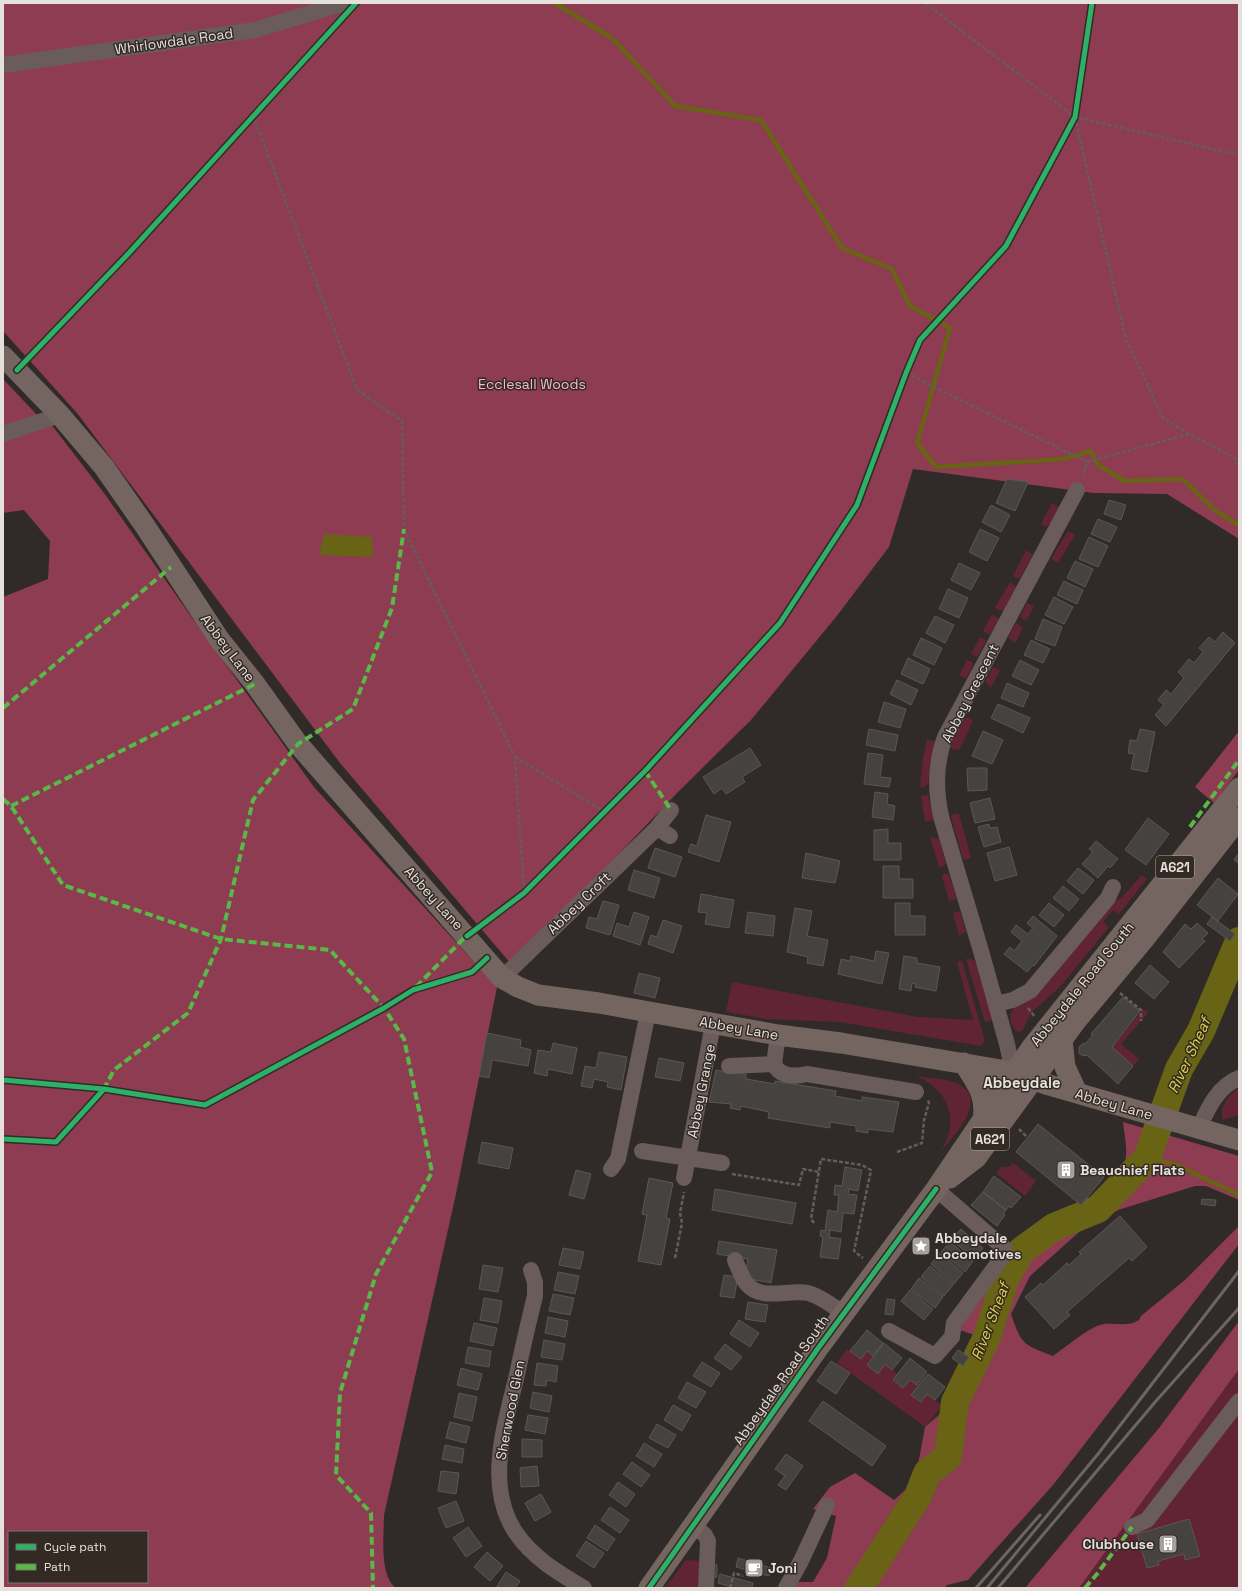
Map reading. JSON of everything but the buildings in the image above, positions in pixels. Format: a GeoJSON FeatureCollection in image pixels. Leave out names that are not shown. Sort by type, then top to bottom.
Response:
{"type":"FeatureCollection","features":[{"type":"Feature","properties":{"kind":"main road","name":"Abbey Lane"},"geometry":{"type":"LineString","coordinates":[[3,356],[60,415],[104,467],[145,526],[219,639],[255,684],[298,744],[502,978],[518,987],[538,995],[1013,1072],[1077,1093],[1239,1140]]}},
{"type":"Feature","properties":{"kind":"main road","name":"Abbeydale Road South"},"geometry":{"type":"LineString","coordinates":[[649,1588],[843,1313],[936,1189],[983,1121],[1013,1072],[1068,1000],[1239,788]]}},
{"type":"Feature","properties":{"kind":"main road","name":"Abbeydale Road South"},"geometry":{"type":"LineString","coordinates":[[936,1189],[976,1158],[1062,1039],[1145,938],[1239,818]]}},
{"type":"Feature","properties":{"kind":"main road"},"geometry":{"type":"LineString","coordinates":[[1062,1039],[1066,1067],[1077,1093]]}},
{"type":"Feature","properties":{"kind":"main road"},"geometry":{"type":"LineString","coordinates":[[964,1063],[983,1096],[983,1121]]}},
{"type":"Feature","properties":{"kind":"street","name":"Whirlowdale Road"},"geometry":{"type":"LineString","coordinates":[[3,65],[255,30],[342,3]]}},
{"type":"Feature","properties":{"kind":"street"},"geometry":{"type":"LineString","coordinates":[[3,434],[60,415]]}},
{"type":"Feature","properties":{"kind":"street","name":"Abbey Crescent"},"geometry":{"type":"LineString","coordinates":[[1013,1072],[996,1004],[939,811],[937,787],[940,756],[945,737],[1077,490]]}},
{"type":"Feature","properties":{"kind":"street","name":"Abbey Croft"},"geometry":{"type":"LineString","coordinates":[[502,978],[663,832],[670,810]]}},
{"type":"Feature","properties":{"kind":"street"},"geometry":{"type":"LineString","coordinates":[[996,1004],[1013,1000],[1030,990],[1108,898],[1113,887]]}},
{"type":"Feature","properties":{"kind":"street"},"geometry":{"type":"LineString","coordinates":[[611,1169],[618,1159],[648,1012]]}},
{"type":"Feature","properties":{"kind":"street","name":"Abbey Grange"},"geometry":{"type":"LineString","coordinates":[[684,1178],[713,1024]]}},
{"type":"Feature","properties":{"kind":"street"},"geometry":{"type":"LineString","coordinates":[[778,1035],[774,1064],[779,1072],[790,1076],[807,1074],[916,1092]]}},
{"type":"Feature","properties":{"kind":"street"},"geometry":{"type":"LineString","coordinates":[[729,1066],[774,1064]]}},
{"type":"Feature","properties":{"kind":"street"},"geometry":{"type":"LineString","coordinates":[[1192,1126],[1220,1092],[1232,1081],[1239,1078]]}},
{"type":"Feature","properties":{"kind":"street"},"geometry":{"type":"LineString","coordinates":[[642,1151],[688,1159]]}},
{"type":"Feature","properties":{"kind":"street","name":"Abbey Grange"},"geometry":{"type":"LineString","coordinates":[[688,1159],[722,1164]]}},
{"type":"Feature","properties":{"kind":"street"},"geometry":{"type":"LineString","coordinates":[[889,1330],[935,1356],[952,1337],[954,1323],[1004,1255],[1004,1248],[936,1189]]}},
{"type":"Feature","properties":{"kind":"street"},"geometry":{"type":"LineString","coordinates":[[735,1260],[746,1283],[758,1292],[774,1294],[794,1291],[809,1293],[819,1297],[843,1313]]}},
{"type":"Feature","properties":{"kind":"street","name":"Sherwood Glen"},"geometry":{"type":"LineString","coordinates":[[531,1270],[535,1282],[535,1296],[502,1436],[499,1466],[500,1485],[505,1509],[515,1532],[549,1567],[584,1588]]}},
{"type":"Feature","properties":{"kind":"street"},"geometry":{"type":"LineString","coordinates":[[1132,1527],[1147,1520],[1239,1401]]}},
{"type":"Feature","properties":{"kind":"street"},"geometry":{"type":"LineString","coordinates":[[786,1588],[801,1561],[827,1505]]}},
{"type":"Feature","properties":{"kind":"street"},"geometry":{"type":"LineString","coordinates":[[694,1526],[705,1535],[708,1541],[706,1588]]}},
{"type":"Feature","properties":{"kind":"path"},"geometry":{"type":"LineString","coordinates":[[925,3],[1075,117],[1239,155]]}},
{"type":"Feature","properties":{"kind":"path"},"geometry":{"type":"LineString","coordinates":[[253,115],[357,390],[402,421],[404,529],[515,757],[524,893]]}},
{"type":"Feature","properties":{"kind":"path"},"geometry":{"type":"LineString","coordinates":[[1075,117],[1126,339],[1163,418],[1189,434],[1233,457],[1239,464]]}},
{"type":"Feature","properties":{"kind":"path"},"geometry":{"type":"LineString","coordinates":[[906,373],[1087,462],[1189,434]]}},
{"type":"Feature","properties":{"kind":"path"},"geometry":{"type":"LineString","coordinates":[[515,757],[605,812]]}},
{"type":"Feature","properties":{"kind":"path"},"geometry":{"type":"LineString","coordinates":[[1108,982],[1141,1010],[1141,1021]]}},
{"type":"Feature","properties":{"kind":"path"},"geometry":{"type":"LineString","coordinates":[[897,1152],[918,1146],[923,1140],[924,1120],[929,1101],[927,1097],[916,1092]]}},
{"type":"Feature","properties":{"kind":"path"},"geometry":{"type":"LineString","coordinates":[[814,1223],[811,1219],[821,1159],[862,1165],[870,1170],[854,1251],[876,1269]]}},
{"type":"Feature","properties":{"kind":"path"},"geometry":{"type":"LineString","coordinates":[[722,1164],[721,1172],[799,1185],[803,1169],[819,1172]]}},
{"type":"Feature","properties":{"kind":"path"},"geometry":{"type":"LineString","coordinates":[[675,1258],[682,1223],[680,1213],[686,1185],[684,1178]]}},
{"type":"Feature","properties":{"kind":"path"},"geometry":{"type":"LineString","coordinates":[[730,1588],[734,1573],[743,1576]]}},
{"type":"Feature","properties":{"kind":"shaded area"},"geometry":{"type":"Polygon","coordinates":[[[1052,503],[1059,507],[1051,523],[1046,527],[1041,524],[1052,503]]]}},
{"type":"Feature","properties":{"kind":"shaded area"},"geometry":{"type":"Polygon","coordinates":[[[1068,531],[1075,535],[1058,563],[1051,559],[1068,531]]]}},
{"type":"Feature","properties":{"kind":"shaded area"},"geometry":{"type":"Polygon","coordinates":[[[324,534],[372,537],[373,557],[319,555],[324,534]]]}},
{"type":"Feature","properties":{"kind":"shaded area"},"geometry":{"type":"Polygon","coordinates":[[[1026,550],[1033,555],[1019,579],[1013,576],[1026,550]]]}},
{"type":"Feature","properties":{"kind":"shaded area"},"geometry":{"type":"Polygon","coordinates":[[[1010,582],[1016,587],[1004,610],[1001,611],[995,608],[1010,582]]]}},
{"type":"Feature","properties":{"kind":"shaded area"},"geometry":{"type":"Polygon","coordinates":[[[1027,603],[1034,606],[1026,621],[1020,617],[1027,603]]]}},
{"type":"Feature","properties":{"kind":"shaded area"},"geometry":{"type":"Polygon","coordinates":[[[992,614],[999,619],[990,634],[988,634],[983,631],[992,614]]]}},
{"type":"Feature","properties":{"kind":"shaded area"},"geometry":{"type":"Polygon","coordinates":[[[1016,623],[1023,627],[1015,643],[1008,638],[1016,623]]]}},
{"type":"Feature","properties":{"kind":"shaded area"},"geometry":{"type":"Polygon","coordinates":[[[980,637],[986,641],[977,657],[971,654],[980,637]]]}},
{"type":"Feature","properties":{"kind":"shaded area"},"geometry":{"type":"Polygon","coordinates":[[[967,660],[973,663],[973,665],[965,678],[959,675],[967,660]]]}},
{"type":"Feature","properties":{"kind":"shaded area"},"geometry":{"type":"Polygon","coordinates":[[[993,667],[1000,671],[991,687],[985,682],[993,667]]]}},
{"type":"Feature","properties":{"kind":"shaded area"},"geometry":{"type":"Polygon","coordinates":[[[967,717],[973,721],[959,750],[951,749],[953,738],[967,717]]]}},
{"type":"Feature","properties":{"kind":"shaded area"},"geometry":{"type":"Polygon","coordinates":[[[927,739],[935,742],[928,784],[924,787],[920,787],[923,758],[927,739]]]}},
{"type":"Feature","properties":{"kind":"shaded area"},"geometry":{"type":"Polygon","coordinates":[[[928,795],[934,820],[925,822],[921,796],[928,795]]]}},
{"type":"Feature","properties":{"kind":"shaded area"},"geometry":{"type":"Polygon","coordinates":[[[959,813],[971,858],[965,860],[963,858],[951,817],[952,815],[959,813]]]}},
{"type":"Feature","properties":{"kind":"shaded area"},"geometry":{"type":"Polygon","coordinates":[[[930,837],[939,839],[946,863],[944,866],[939,867],[930,837]]]}},
{"type":"Feature","properties":{"kind":"shaded area"},"geometry":{"type":"Polygon","coordinates":[[[945,873],[949,875],[957,899],[949,901],[942,876],[945,873]]]}},
{"type":"Feature","properties":{"kind":"shaded area"},"geometry":{"type":"Polygon","coordinates":[[[1142,875],[1147,879],[1119,914],[1113,910],[1103,922],[1109,927],[1060,987],[1031,1013],[1022,1031],[1018,1032],[1012,1025],[1011,1012],[1013,1009],[1025,1002],[1114,901],[1121,898],[1142,875]]]}},
{"type":"Feature","properties":{"kind":"shaded area"},"geometry":{"type":"Polygon","coordinates":[[[960,911],[966,932],[959,935],[953,913],[960,911]]]}},
{"type":"Feature","properties":{"kind":"shaded area"},"geometry":{"type":"Polygon","coordinates":[[[966,959],[975,961],[993,1020],[985,1022],[966,959]]]}},
{"type":"Feature","properties":{"kind":"shaded area"},"geometry":{"type":"Polygon","coordinates":[[[962,961],[985,1041],[981,1046],[840,1022],[767,1019],[726,1012],[732,982],[918,1017],[973,1020],[957,962],[962,961]]]}},
{"type":"Feature","properties":{"kind":"shaded area"},"geometry":{"type":"Polygon","coordinates":[[[1143,1009],[1148,1013],[1121,1044],[1139,1059],[1133,1066],[1112,1047],[1143,1009]]]}},
{"type":"Feature","properties":{"kind":"shaded area"},"geometry":{"type":"Polygon","coordinates":[[[915,1076],[943,1079],[958,1084],[967,1091],[971,1099],[970,1109],[965,1119],[939,1154],[946,1142],[949,1131],[950,1119],[948,1108],[944,1098],[937,1089],[915,1076]]]}},
{"type":"Feature","properties":{"kind":"shaded area"},"geometry":{"type":"Polygon","coordinates":[[[1239,1088],[1239,1115],[1223,1120],[1222,1111],[1225,1102],[1239,1088]]]}},
{"type":"Feature","properties":{"kind":"shaded area"},"geometry":{"type":"Polygon","coordinates":[[[1013,1163],[1036,1181],[1025,1196],[996,1173],[1001,1167],[1009,1167],[1013,1163]]]}},
{"type":"Feature","properties":{"kind":"shaded area"},"geometry":{"type":"Polygon","coordinates":[[[847,1349],[861,1359],[867,1351],[874,1356],[867,1365],[878,1374],[885,1364],[897,1374],[893,1380],[903,1388],[910,1380],[918,1386],[911,1395],[921,1402],[927,1394],[942,1406],[925,1427],[837,1363],[847,1349]]]}},
{"type":"Feature","properties":{"kind":"shaded area"},"geometry":{"type":"Polygon","coordinates":[[[1239,1369],[1239,1588],[1079,1588],[1239,1369]]]}},
{"type":"Feature","properties":{"kind":"shaded area"},"geometry":{"type":"Polygon","coordinates":[[[686,1560],[699,1561],[699,1588],[665,1588],[686,1560]]]}},
{"type":"Feature","properties":{"kind":"green space","name":"Ecclesall Woods"},"geometry":{"type":"Polygon","coordinates":[[[3,3],[1239,3],[1239,539],[1167,494],[1094,493],[913,469],[889,547],[836,617],[751,720],[678,792],[512,965],[340,763],[77,413],[3,331],[3,3]]]}},
{"type":"Feature","properties":{"kind":"green space"},"geometry":{"type":"Polygon","coordinates":[[[3,379],[40,418],[3,430],[3,379]]]}},
{"type":"Feature","properties":{"kind":"green space"},"geometry":{"type":"Polygon","coordinates":[[[51,424],[104,493],[314,787],[497,987],[456,1194],[384,1515],[383,1544],[385,1565],[387,1574],[396,1588],[3,1588],[3,597],[48,579],[50,541],[24,510],[3,513],[3,440],[51,424]]]}},
{"type":"Feature","properties":{"kind":"green space"},"geometry":{"type":"Polygon","coordinates":[[[1239,731],[1239,770],[1214,803],[1195,787],[1239,731]]]}},
{"type":"Feature","properties":{"kind":"green space"},"geometry":{"type":"Polygon","coordinates":[[[1123,1122],[1239,1156],[1239,1200],[1206,1186],[1195,1186],[1118,1210],[1105,1218],[1086,1204],[1111,1183],[1121,1170],[1126,1156],[1123,1122]]]}},
{"type":"Feature","properties":{"kind":"green space"},"geometry":{"type":"Polygon","coordinates":[[[1078,1213],[1088,1224],[1030,1276],[1011,1314],[1021,1338],[1029,1346],[1053,1356],[1080,1336],[1097,1326],[1102,1324],[1128,1324],[1139,1320],[1141,1316],[1185,1280],[1239,1226],[1239,1244],[1053,1485],[968,1580],[947,1585],[944,1588],[795,1588],[798,1582],[813,1582],[827,1558],[836,1516],[813,1509],[830,1487],[855,1473],[894,1500],[911,1485],[918,1465],[925,1427],[940,1414],[972,1358],[974,1335],[960,1330],[966,1317],[1026,1236],[1059,1216],[1078,1213]]]}},
{"type":"Feature","properties":{"kind":"green space"},"geometry":{"type":"Polygon","coordinates":[[[1239,1321],[1239,1369],[1079,1588],[1025,1588],[1159,1428],[1239,1321]]]}},
{"type":"Feature","properties":{"kind":"waterway"},"geometry":{"type":"LineString","coordinates":[[555,3],[613,39],[675,106],[761,120],[842,248],[892,269],[910,306],[950,328],[917,443],[936,467],[1064,459],[1091,451],[1099,466],[1125,481],[1182,479],[1216,511],[1239,525]]}},
{"type":"Feature","properties":{"kind":"waterway","name":"River Sheaf"},"geometry":{"type":"LineString","coordinates":[[859,1588],[918,1496],[927,1473],[948,1457],[955,1402],[987,1337],[1005,1280],[1021,1251],[1054,1227],[1098,1209],[1147,1158],[1179,1069],[1201,1031],[1239,941]]}},
{"type":"Feature","properties":{"kind":"waterway"},"geometry":{"type":"LineString","coordinates":[[1147,1158],[1177,1165],[1239,1195]]}},
{"type":"Feature","properties":{"kind":"railway"},"geometry":{"type":"LineString","coordinates":[[987,1588],[1098,1454],[1239,1271]]}},
{"type":"Feature","properties":{"kind":"railway"},"geometry":{"type":"LineString","coordinates":[[998,1588],[1156,1401],[1239,1308]]}},
{"type":"Feature","properties":{"kind":"railway"},"geometry":{"type":"LineString","coordinates":[[976,1588],[1040,1515]]}},
{"type":"Feature","properties":{"kind":"marked path"},"geometry":{"type":"LineString","coordinates":[[103,1089],[114,1070],[188,1013],[221,939],[253,800],[298,744],[353,709],[392,608],[404,529]]}},
{"type":"Feature","properties":{"kind":"marked path"},"geometry":{"type":"LineString","coordinates":[[3,708],[171,567]]}},
{"type":"Feature","properties":{"kind":"marked path"},"geometry":{"type":"LineString","coordinates":[[11,806],[255,684]]}},
{"type":"Feature","properties":{"kind":"marked path"},"geometry":{"type":"LineString","coordinates":[[1190,827],[1239,760]]}},
{"type":"Feature","properties":{"kind":"marked path"},"geometry":{"type":"LineString","coordinates":[[645,771],[671,810]]}},
{"type":"Feature","properties":{"kind":"marked path"},"geometry":{"type":"LineString","coordinates":[[3,799],[11,806],[63,885],[221,939],[330,950],[384,1008],[404,1039],[432,1172],[376,1274],[340,1393],[336,1475],[371,1513],[373,1588]]}},
{"type":"Feature","properties":{"kind":"marked path"},"geometry":{"type":"LineString","coordinates":[[416,987],[468,934]]}},
{"type":"Feature","properties":{"kind":"marked path"},"geometry":{"type":"LineString","coordinates":[[1085,1588],[1132,1527]]}},
{"type":"Feature","properties":{"kind":"cycle path"},"geometry":{"type":"LineString","coordinates":[[17,370],[129,253],[356,3]]}},
{"type":"Feature","properties":{"kind":"cycle path"},"geometry":{"type":"LineString","coordinates":[[467,936],[524,893],[645,771],[780,623],[857,505],[906,373],[920,340],[1006,246],[1075,117],[1092,3]]}},
{"type":"Feature","properties":{"kind":"cycle path"},"geometry":{"type":"LineString","coordinates":[[3,1139],[56,1142],[104,1089],[205,1105],[384,1008],[413,990],[472,972],[487,958]]}},
{"type":"Feature","properties":{"kind":"cycle path"},"geometry":{"type":"LineString","coordinates":[[3,1080],[104,1089]]}},
{"type":"Feature","properties":{"kind":"cycle path"},"geometry":{"type":"LineString","coordinates":[[649,1588],[819,1347],[936,1189]]}},
{"type":"Feature","properties":{"kind":"place","name":"Beauchief Flats"},"geometry":{"type":"Point","coordinates":[1066,1170]}},
{"type":"Feature","properties":{"kind":"place","name":"Abbeydale Locomotives"},"geometry":{"type":"Point","coordinates":[921,1246]}},
{"type":"Feature","properties":{"kind":"place","name":"Clubhouse"},"geometry":{"type":"Point","coordinates":[1168,1544]}},
{"type":"Feature","properties":{"kind":"place","name":"Joni"},"geometry":{"type":"Point","coordinates":[754,1568]}},
{"type":"Feature","properties":{"kind":"district","name":"Abbeydale"},"geometry":{"type":"Point","coordinates":[1022,1082]}}]}
